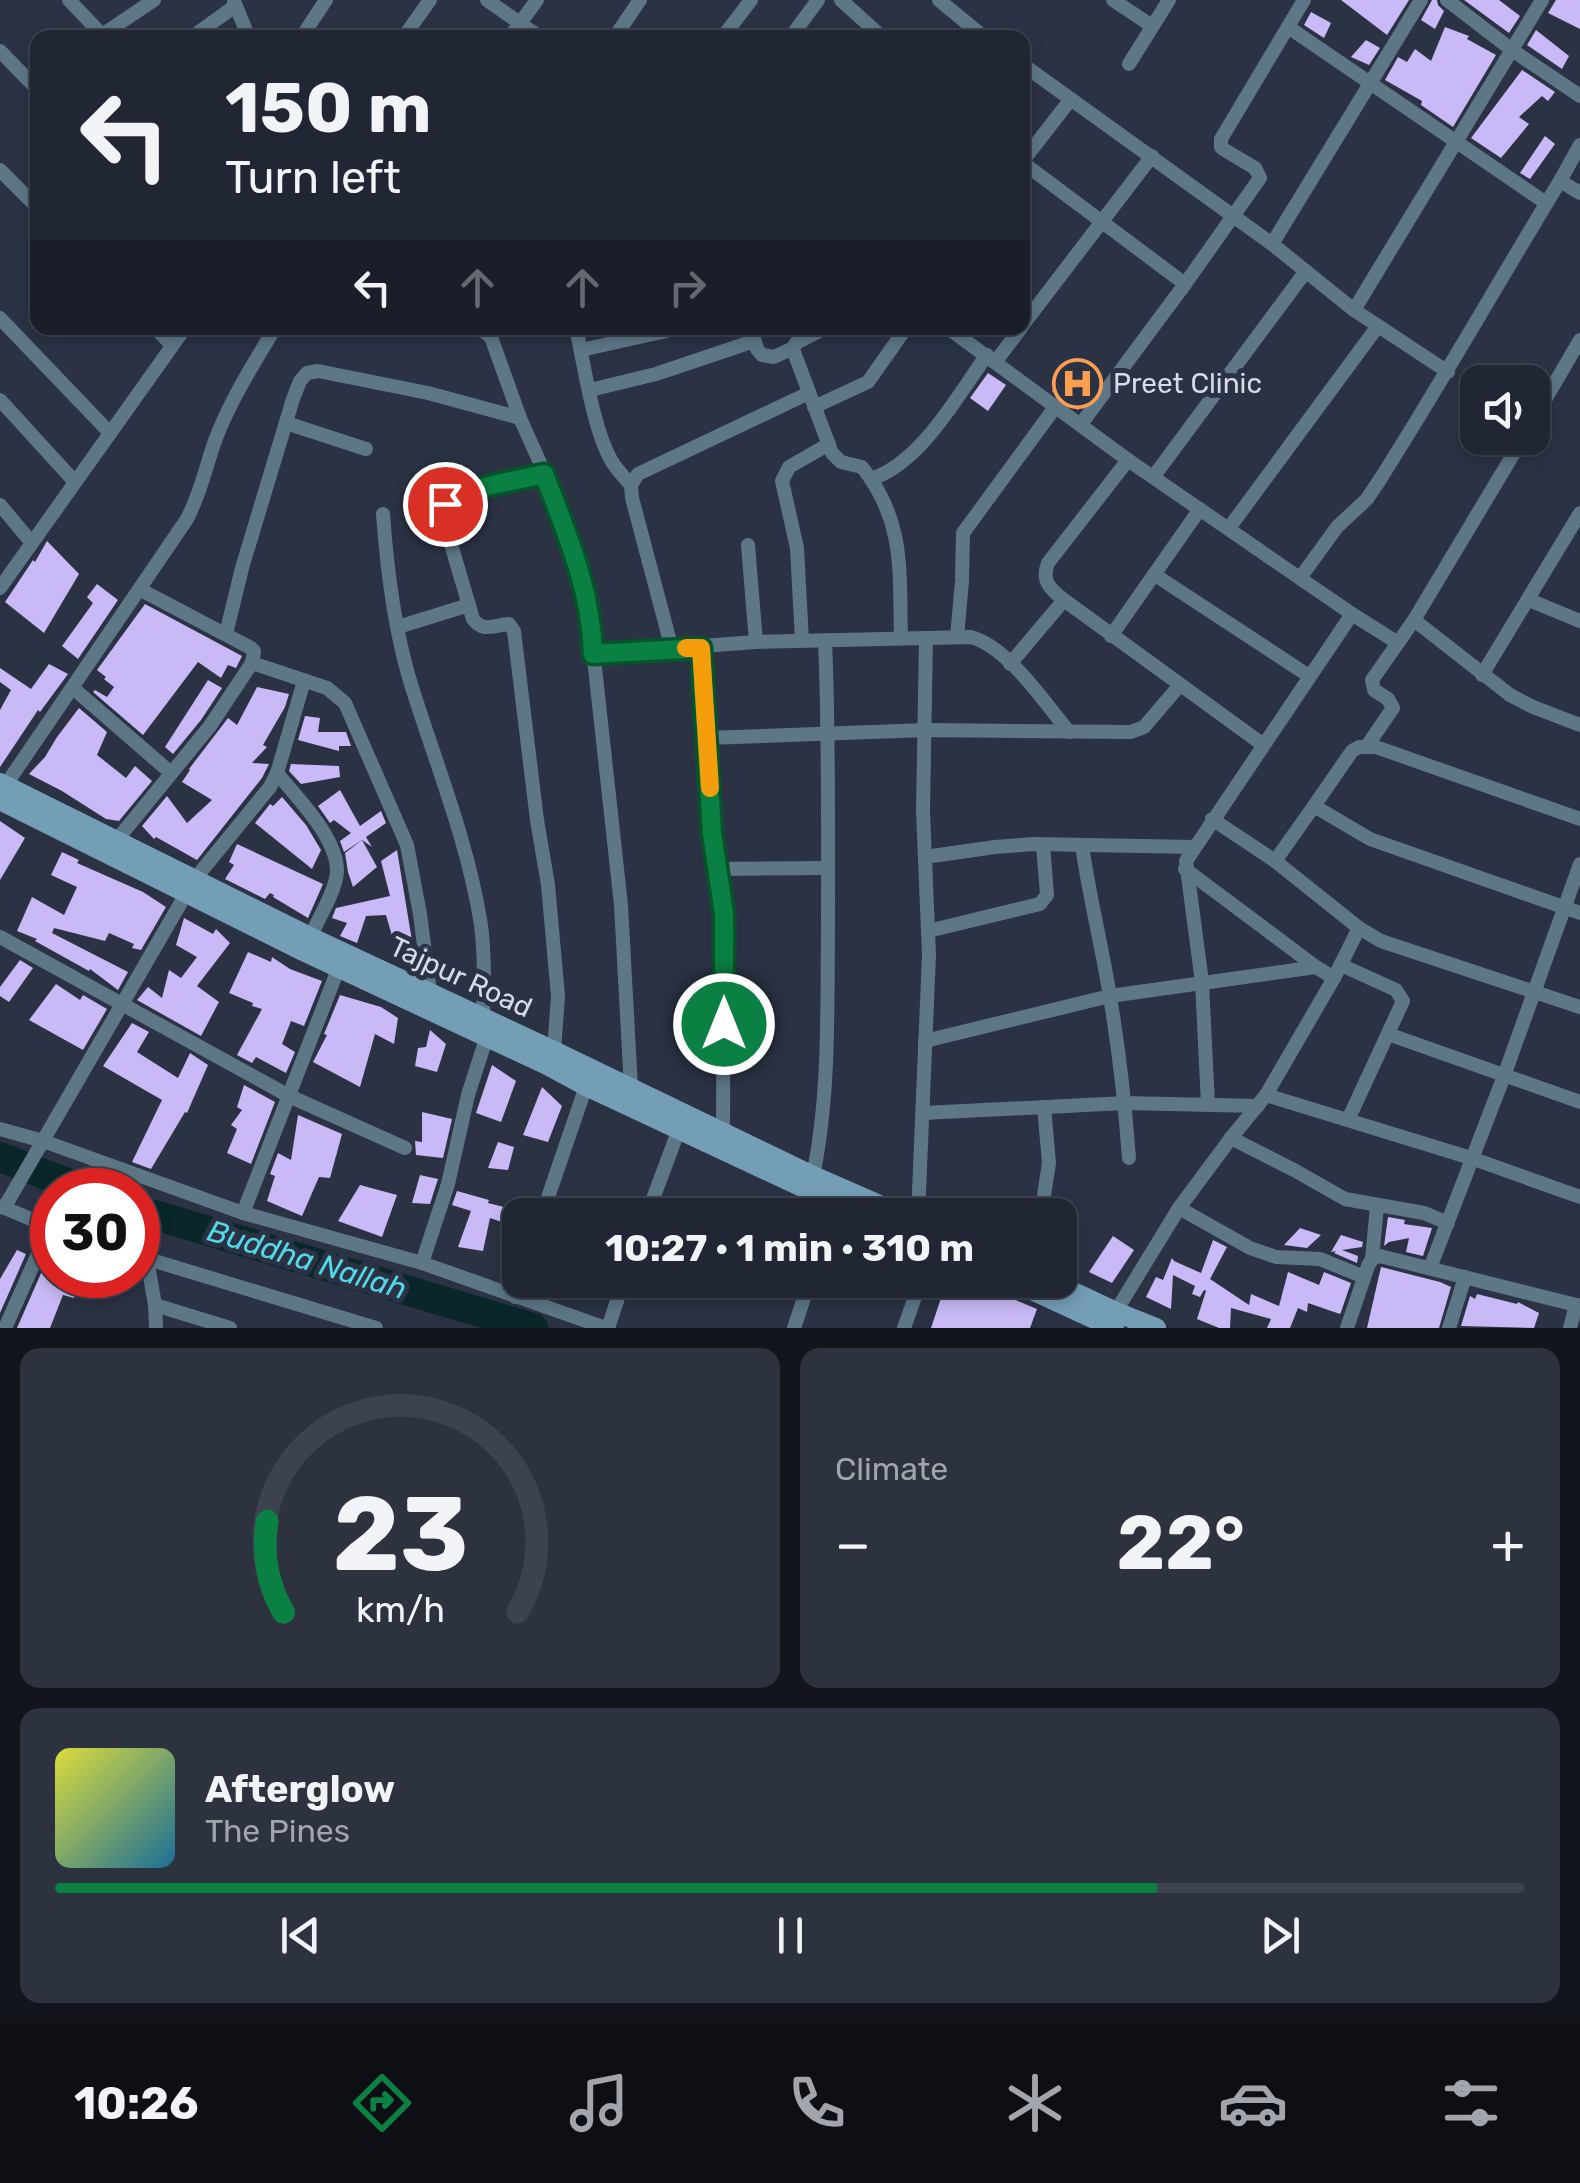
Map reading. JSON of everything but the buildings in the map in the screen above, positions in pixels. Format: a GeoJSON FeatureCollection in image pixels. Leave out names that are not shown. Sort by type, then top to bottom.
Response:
{"type":"FeatureCollection","features":[{"type":"Feature","properties":{"kind":"main road","name":"Tajpur Road"},"geometry":{"type":"LineString","coordinates":[[1,791],[116,841],[190,887],[430,992],[586,1086],[812,1198]]}},
{"type":"Feature","properties":{"kind":"main road","name":"Tajpur Road"},"geometry":{"type":"LineString","coordinates":[[1,791],[339,968],[485,1027],[554,1050],[863,1198]]}},
{"type":"Feature","properties":{"kind":"main road"},"geometry":{"type":"LineString","coordinates":[[1054,1298],[1112,1322],[1156,1328]]}},
{"type":"Feature","properties":{"kind":"main road"},"geometry":{"type":"LineString","coordinates":[[1075,1298],[1112,1322]]}},
{"type":"Feature","properties":{"kind":"street"},"geometry":{"type":"LineString","coordinates":[[69,0],[97,30]]}},
{"type":"Feature","properties":{"kind":"street"},"geometry":{"type":"LineString","coordinates":[[112,30],[154,0]]}},
{"type":"Feature","properties":{"kind":"street"},"geometry":{"type":"LineString","coordinates":[[210,0],[231,7],[244,30]]}},
{"type":"Feature","properties":{"kind":"street"},"geometry":{"type":"LineString","coordinates":[[307,30],[326,0]]}},
{"type":"Feature","properties":{"kind":"street"},"geometry":{"type":"LineString","coordinates":[[409,30],[430,0]]}},
{"type":"Feature","properties":{"kind":"street"},"geometry":{"type":"LineString","coordinates":[[487,0],[530,30]]}},
{"type":"Feature","properties":{"kind":"street"},"geometry":{"type":"LineString","coordinates":[[514,30],[537,0]]}},
{"type":"Feature","properties":{"kind":"street"},"geometry":{"type":"LineString","coordinates":[[619,30],[640,0]]}},
{"type":"Feature","properties":{"kind":"street"},"geometry":{"type":"LineString","coordinates":[[728,30],[750,0]]}},
{"type":"Feature","properties":{"kind":"street"},"geometry":{"type":"LineString","coordinates":[[796,30],[818,0]]}},
{"type":"Feature","properties":{"kind":"street"},"geometry":{"type":"LineString","coordinates":[[841,0],[874,30]]}},
{"type":"Feature","properties":{"kind":"street"},"geometry":{"type":"LineString","coordinates":[[939,0],[975,30]]}},
{"type":"Feature","properties":{"kind":"street"},"geometry":{"type":"LineString","coordinates":[[1113,0],[1152,26]]}},
{"type":"Feature","properties":{"kind":"street"},"geometry":{"type":"LineString","coordinates":[[1129,64],[1169,0]]}},
{"type":"Feature","properties":{"kind":"street"},"geometry":{"type":"LineString","coordinates":[[1081,424],[1260,178],[1255,168],[1223,149],[1221,139],[1304,0]]}},
{"type":"Feature","properties":{"kind":"street"},"geometry":{"type":"LineString","coordinates":[[1272,244],[1421,0]]}},
{"type":"Feature","properties":{"kind":"street"},"geometry":{"type":"LineString","coordinates":[[1447,0],[1580,96]]}},
{"type":"Feature","properties":{"kind":"street"},"geometry":{"type":"LineString","coordinates":[[1354,310],[1542,0]]}},
{"type":"Feature","properties":{"kind":"street"},"geometry":{"type":"LineString","coordinates":[[201,30],[231,7]]}},
{"type":"Feature","properties":{"kind":"street"},"geometry":{"type":"LineString","coordinates":[[862,30],[867,22]]}},
{"type":"Feature","properties":{"kind":"street"},"geometry":{"type":"LineString","coordinates":[[1288,27],[1546,203]]}},
{"type":"Feature","properties":{"kind":"street"},"geometry":{"type":"LineString","coordinates":[[0,50],[30,82]]}},
{"type":"Feature","properties":{"kind":"street"},"geometry":{"type":"LineString","coordinates":[[1030,70],[1233,215],[1354,310],[1448,372]]}},
{"type":"Feature","properties":{"kind":"street"},"geometry":{"type":"LineString","coordinates":[[1030,152],[1071,99]]}},
{"type":"Feature","properties":{"kind":"street"},"geometry":{"type":"LineString","coordinates":[[1300,578],[1337,527],[1367,499],[1448,372],[1580,146]]}},
{"type":"Feature","properties":{"kind":"street"},"geometry":{"type":"LineString","coordinates":[[1030,316],[1152,156]]}},
{"type":"Feature","properties":{"kind":"street"},"geometry":{"type":"LineString","coordinates":[[1030,168],[1185,284]]}},
{"type":"Feature","properties":{"kind":"street"},"geometry":{"type":"LineString","coordinates":[[0,170],[30,200]]}},
{"type":"Feature","properties":{"kind":"street"},"geometry":{"type":"LineString","coordinates":[[1560,181],[1580,194]]}},
{"type":"Feature","properties":{"kind":"street"},"geometry":{"type":"LineString","coordinates":[[1154,476],[1306,271]]}},
{"type":"Feature","properties":{"kind":"street"},"geometry":{"type":"LineString","coordinates":[[0,318],[110,433]]}},
{"type":"Feature","properties":{"kind":"street"},"geometry":{"type":"LineString","coordinates":[[1228,528],[1378,326]]}},
{"type":"Feature","properties":{"kind":"street"},"geometry":{"type":"LineString","coordinates":[[162,335],[172,345]]}},
{"type":"Feature","properties":{"kind":"street"},"geometry":{"type":"LineString","coordinates":[[0,588],[180,335]]}},
{"type":"Feature","properties":{"kind":"street"},"geometry":{"type":"LineString","coordinates":[[1,791],[192,511],[224,420],[271,335]]}},
{"type":"Feature","properties":{"kind":"street"},"geometry":{"type":"LineString","coordinates":[[490,335],[587,594],[621,904],[631,1088]]}},
{"type":"Feature","properties":{"kind":"street"},"geometry":{"type":"LineString","coordinates":[[578,335],[606,450],[631,485],[672,649]]}},
{"type":"Feature","properties":{"kind":"street"},"geometry":{"type":"LineString","coordinates":[[581,350],[648,335]]}},
{"type":"Feature","properties":{"kind":"street"},"geometry":{"type":"LineString","coordinates":[[590,390],[656,374],[750,335]]}},
{"type":"Feature","properties":{"kind":"street"},"geometry":{"type":"LineString","coordinates":[[752,335],[758,352],[768,357],[794,348],[810,335]]}},
{"type":"Feature","properties":{"kind":"street"},"geometry":{"type":"LineString","coordinates":[[631,485],[649,467],[812,400],[868,382],[901,335]]}},
{"type":"Feature","properties":{"kind":"street"},"geometry":{"type":"LineString","coordinates":[[958,335],[1128,460],[1398,643]]}},
{"type":"Feature","properties":{"kind":"street"},"geometry":{"type":"LineString","coordinates":[[871,479],[887,473],[916,450],[1014,335]]}},
{"type":"Feature","properties":{"kind":"street"},"geometry":{"type":"LineString","coordinates":[[1550,391],[1580,340]]}},
{"type":"Feature","properties":{"kind":"street"},"geometry":{"type":"LineString","coordinates":[[794,348],[837,458],[862,467],[890,514],[896,532],[901,638]]}},
{"type":"Feature","properties":{"kind":"street"},"geometry":{"type":"LineString","coordinates":[[226,634],[286,423],[300,381],[307,373],[318,371],[428,394],[520,418]]}},
{"type":"Feature","properties":{"kind":"street"},"geometry":{"type":"LineString","coordinates":[[0,400],[74,482]]}},
{"type":"Feature","properties":{"kind":"street"},"geometry":{"type":"LineString","coordinates":[[956,637],[963,533],[1056,406]]}},
{"type":"Feature","properties":{"kind":"street"},"geometry":{"type":"LineString","coordinates":[[286,423],[366,448]]}},
{"type":"Feature","properties":{"kind":"street"},"geometry":{"type":"LineString","coordinates":[[802,641],[797,548],[782,480],[789,466],[829,444]]}},
{"type":"Feature","properties":{"kind":"street"},"geometry":{"type":"LineString","coordinates":[[1367,746],[1392,712],[1393,704],[1372,684],[1514,455]]}},
{"type":"Feature","properties":{"kind":"street"},"geometry":{"type":"LineString","coordinates":[[1128,460],[1048,563],[1046,582],[1064,600],[1262,744]]}},
{"type":"Feature","properties":{"kind":"street"},"geometry":{"type":"LineString","coordinates":[[544,474],[449,500],[443,517],[473,619],[480,627],[510,624],[514,631],[548,885],[558,996],[554,1050]]}},
{"type":"Feature","properties":{"kind":"street"},"geometry":{"type":"LineString","coordinates":[[0,505],[32,543]]}},
{"type":"Feature","properties":{"kind":"street"},"geometry":{"type":"LineString","coordinates":[[1112,636],[1200,509]]}},
{"type":"Feature","properties":{"kind":"street"},"geometry":{"type":"LineString","coordinates":[[1482,675],[1580,513]]}},
{"type":"Feature","properties":{"kind":"street"},"geometry":{"type":"LineString","coordinates":[[382,514],[388,568],[410,680],[443,778],[472,884],[484,961],[485,1027],[448,1184],[422,1262]]}},
{"type":"Feature","properties":{"kind":"street"},"geometry":{"type":"LineString","coordinates":[[748,545],[756,642]]}},
{"type":"Feature","properties":{"kind":"street"},"geometry":{"type":"LineString","coordinates":[[1155,575],[1309,676]]}},
{"type":"Feature","properties":{"kind":"street"},"geometry":{"type":"LineString","coordinates":[[116,841],[210,726],[252,662],[254,652],[141,590]]}},
{"type":"Feature","properties":{"kind":"street"},"geometry":{"type":"LineString","coordinates":[[1010,664],[1064,600]]}},
{"type":"Feature","properties":{"kind":"street"},"geometry":{"type":"LineString","coordinates":[[1529,600],[1580,621]]}},
{"type":"Feature","properties":{"kind":"street"},"geometry":{"type":"LineString","coordinates":[[398,627],[469,605]]}},
{"type":"Feature","properties":{"kind":"street"},"geometry":{"type":"LineString","coordinates":[[1208,1105],[1202,982],[1186,861],[1352,614]]}},
{"type":"Feature","properties":{"kind":"street"},"geometry":{"type":"LineString","coordinates":[[1414,620],[1510,695],[1580,724]]}},
{"type":"Feature","properties":{"kind":"street"},"geometry":{"type":"LineString","coordinates":[[593,654],[756,642],[956,637],[984,641],[1010,664],[1069,732]]}},
{"type":"Feature","properties":{"kind":"street"},"geometry":{"type":"LineString","coordinates":[[919,1198],[928,931],[923,811],[926,638]]}},
{"type":"Feature","properties":{"kind":"street"},"geometry":{"type":"LineString","coordinates":[[813,1176],[824,1100],[828,989],[829,734],[825,640]]}},
{"type":"Feature","properties":{"kind":"street"},"geometry":{"type":"LineString","coordinates":[[701,648],[717,868],[724,914],[723,1134]]}},
{"type":"Feature","properties":{"kind":"street"},"geometry":{"type":"LineString","coordinates":[[252,662],[334,691],[346,703],[407,845],[430,992]]}},
{"type":"Feature","properties":{"kind":"street"},"geometry":{"type":"LineString","coordinates":[[30,1217],[5,1204],[190,887],[264,797],[277,773],[304,681]]}},
{"type":"Feature","properties":{"kind":"street"},"geometry":{"type":"LineString","coordinates":[[708,738],[926,730],[1130,732],[1144,727],[1180,685]]}},
{"type":"Feature","properties":{"kind":"street"},"geometry":{"type":"LineString","coordinates":[[72,688],[171,773]]}},
{"type":"Feature","properties":{"kind":"street"},"geometry":{"type":"LineString","coordinates":[[1275,860],[1352,752],[1367,746],[1580,818]]}},
{"type":"Feature","properties":{"kind":"street"},"geometry":{"type":"LineString","coordinates":[[277,773],[323,831],[335,857],[334,883],[310,937]]}},
{"type":"Feature","properties":{"kind":"street"},"geometry":{"type":"LineString","coordinates":[[1314,806],[1370,839],[1580,913]]}},
{"type":"Feature","properties":{"kind":"street"},"geometry":{"type":"LineString","coordinates":[[1212,819],[1275,860],[1360,928],[1381,940],[1580,1006]]}},
{"type":"Feature","properties":{"kind":"street"},"geometry":{"type":"LineString","coordinates":[[925,857],[1043,845],[1194,847]]}},
{"type":"Feature","properties":{"kind":"street"},"geometry":{"type":"LineString","coordinates":[[928,931],[1040,904],[1047,896],[1043,845]]}},
{"type":"Feature","properties":{"kind":"street"},"geometry":{"type":"LineString","coordinates":[[1082,845],[1110,996],[1129,1158]]}},
{"type":"Feature","properties":{"kind":"street"},"geometry":{"type":"LineString","coordinates":[[1430,1268],[1580,864]]}},
{"type":"Feature","properties":{"kind":"street"},"geometry":{"type":"LineString","coordinates":[[717,868],[828,868]]}},
{"type":"Feature","properties":{"kind":"street"},"geometry":{"type":"LineString","coordinates":[[1185,869],[1316,967]]}},
{"type":"Feature","properties":{"kind":"street"},"geometry":{"type":"LineString","coordinates":[[1112,1322],[1178,1208],[1262,1101],[1360,928]]}},
{"type":"Feature","properties":{"kind":"street"},"geometry":{"type":"LineString","coordinates":[[0,937],[289,1096],[404,1148]]}},
{"type":"Feature","properties":{"kind":"street"},"geometry":{"type":"LineString","coordinates":[[925,1041],[1110,996],[1316,967],[1389,986],[1401,995],[1402,1001],[1348,1120]]}},
{"type":"Feature","properties":{"kind":"street"},"geometry":{"type":"LineString","coordinates":[[243,1213],[339,968]]}},
{"type":"Feature","properties":{"kind":"street"},"geometry":{"type":"LineString","coordinates":[[1388,1034],[1580,1102]]}},
{"type":"Feature","properties":{"kind":"street"},"geometry":{"type":"LineString","coordinates":[[548,1198],[586,1086]]}},
{"type":"Feature","properties":{"kind":"street"},"geometry":{"type":"LineString","coordinates":[[923,1113],[1125,1102],[1208,1105],[1262,1101],[1348,1120],[1580,1197]]}},
{"type":"Feature","properties":{"kind":"street"},"geometry":{"type":"LineString","coordinates":[[1044,1107],[1048,1164],[1044,1198]]}},
{"type":"Feature","properties":{"kind":"street"},"geometry":{"type":"LineString","coordinates":[[0,1128],[40,1146],[243,1213],[422,1262],[502,1292]]}},
{"type":"Feature","properties":{"kind":"street"},"geometry":{"type":"LineString","coordinates":[[653,1198],[679,1129]]}},
{"type":"Feature","properties":{"kind":"street"},"geometry":{"type":"LineString","coordinates":[[1231,1138],[1335,1195],[1359,1203],[1424,1212],[1448,1222]]}},
{"type":"Feature","properties":{"kind":"street"},"geometry":{"type":"LineString","coordinates":[[1347,1328],[1372,1259],[1377,1206]]}},
{"type":"Feature","properties":{"kind":"street"},"geometry":{"type":"LineString","coordinates":[[1178,1208],[1276,1258],[1320,1259],[1364,1277]]}},
{"type":"Feature","properties":{"kind":"street"},"geometry":{"type":"LineString","coordinates":[[1372,1259],[1391,1258],[1578,1306],[1570,1328]]}},
{"type":"Feature","properties":{"kind":"street"},"geometry":{"type":"LineString","coordinates":[[160,1264],[352,1324],[376,1328]]}},
{"type":"Feature","properties":{"kind":"street"},"geometry":{"type":"LineString","coordinates":[[5,1328],[30,1274]]}},
{"type":"Feature","properties":{"kind":"street"},"geometry":{"type":"LineString","coordinates":[[1449,1328],[1465,1277]]}},
{"type":"Feature","properties":{"kind":"street"},"geometry":{"type":"LineString","coordinates":[[153,1298],[156,1328]]}},
{"type":"Feature","properties":{"kind":"street"},"geometry":{"type":"LineString","coordinates":[[517,1298],[607,1328],[618,1298]]}},
{"type":"Feature","properties":{"kind":"street"},"geometry":{"type":"LineString","coordinates":[[794,1328],[804,1298]]}},
{"type":"Feature","properties":{"kind":"street"},"geometry":{"type":"LineString","coordinates":[[904,1328],[915,1298]]}},
{"type":"Feature","properties":{"kind":"street"},"geometry":{"type":"LineString","coordinates":[[155,1305],[230,1328]]}},
{"type":"Feature","properties":{"kind":"waterway","name":"Buddha Nallah"},"geometry":{"type":"LineString","coordinates":[[0,1157],[30,1169]]}},
{"type":"Feature","properties":{"kind":"waterway","name":"Buddha Nallah"},"geometry":{"type":"LineString","coordinates":[[160,1217],[533,1328]]}},
{"type":"Feature","properties":{"kind":"slow traffic"},"geometry":{"type":"LineString","coordinates":[[686,648],[701,648],[710,788]]}},
{"type":"Feature","properties":{"kind":"place","name":"Preet Clinic"},"geometry":{"type":"Point","coordinates":[1078,383]}},
{"type":"Feature","properties":{"kind":"route"},"geometry":{"type":"LineString","coordinates":[[445,504],[476,490],[544,474],[587,594],[593,654],[701,648],[712,833],[724,914],[724,1024]]}}]}
